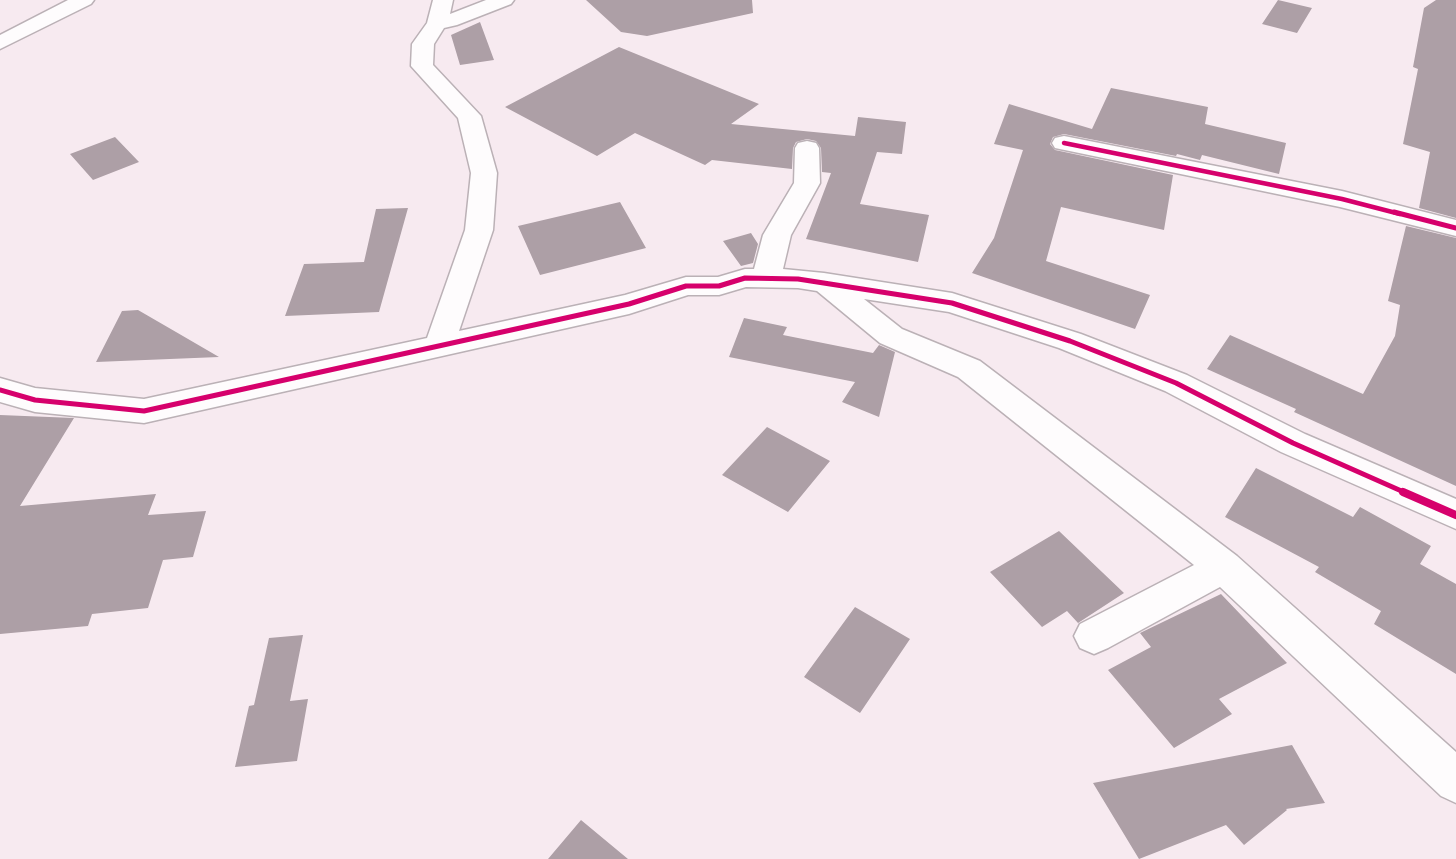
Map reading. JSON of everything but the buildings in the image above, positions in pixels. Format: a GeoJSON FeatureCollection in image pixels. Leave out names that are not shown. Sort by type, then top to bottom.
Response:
{"type":"FeatureCollection","features":[{"type":"Feature","properties":{"kind":"street"},"geometry":{"type":"LineString","coordinates":[[0,43],[84,0]]}},
{"type":"Feature","properties":{"kind":"street"},"geometry":{"type":"LineString","coordinates":[[439,346],[479,230],[484,173],[469,116],[422,66],[423,44],[440,12],[450,21],[504,0]]}},
{"type":"Feature","properties":{"kind":"street"},"geometry":{"type":"LineString","coordinates":[[1064,143],[1342,199],[1456,228]]}},
{"type":"Feature","properties":{"kind":"street"},"geometry":{"type":"LineString","coordinates":[[766,279],[777,235],[807,183],[807,148]]}},
{"type":"Feature","properties":{"kind":"street"},"geometry":{"type":"LineString","coordinates":[[0,390],[35,400],[144,411],[628,304],[686,286],[719,286],[745,278],[822,281],[952,303],[1070,341],[1176,382],[1293,443],[1456,515]]}},
{"type":"Feature","properties":{"kind":"street"},"geometry":{"type":"LineString","coordinates":[[822,281],[891,336],[969,369],[1224,567],[1456,781]]}},
{"type":"Feature","properties":{"kind":"street"},"geometry":{"type":"LineString","coordinates":[[1094,636],[1224,567]]}},
{"type":"Feature","properties":{"kind":"cycle path"},"geometry":{"type":"LineString","coordinates":[[1064,143],[1342,199],[1456,228]]}},
{"type":"Feature","properties":{"kind":"cycle path"},"geometry":{"type":"LineString","coordinates":[[0,390],[35,400],[144,411],[629,304],[686,286],[719,286],[745,278],[798,279],[952,303],[1070,341],[1176,383],[1293,443],[1456,515]]}}]}
